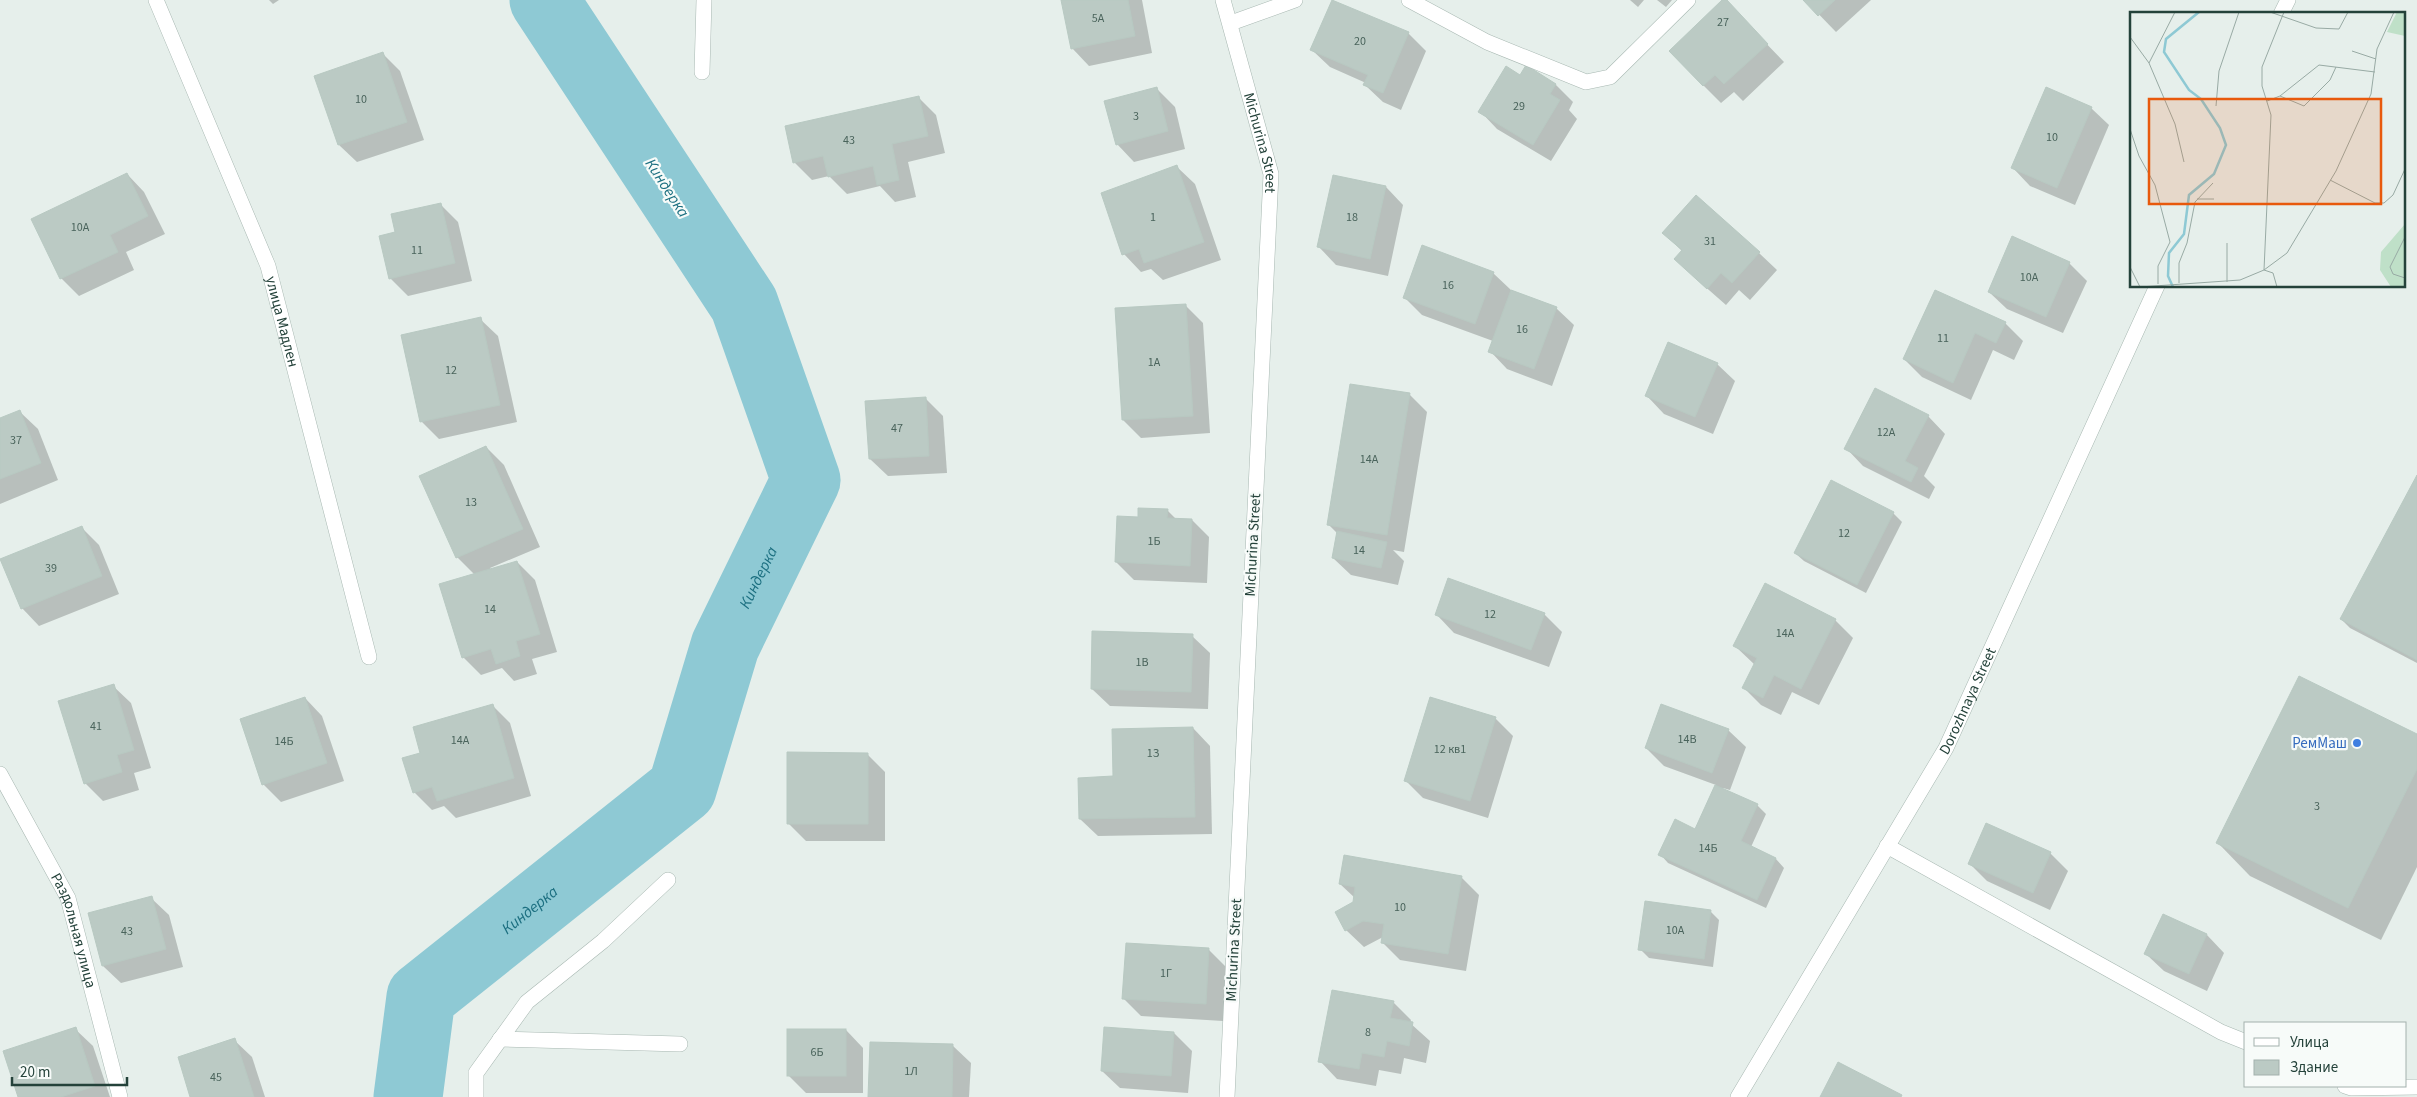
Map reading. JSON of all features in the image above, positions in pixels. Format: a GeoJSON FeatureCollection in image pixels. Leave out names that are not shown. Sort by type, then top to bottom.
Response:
{"type":"FeatureCollection","features":[{"type":"Feature","properties":{"kind":"street","name":"улица Мадлен"},"geometry":{"type":"LineString","coordinates":[[156,0],[268,266],[369,657]]}},
{"type":"Feature","properties":{"kind":"street"},"geometry":{"type":"LineString","coordinates":[[702,72],[704,0]]}},
{"type":"Feature","properties":{"kind":"street","name":"Michurina Street"},"geometry":{"type":"LineString","coordinates":[[1223,0],[1231,23],[1271,174],[1227,1097]]}},
{"type":"Feature","properties":{"kind":"street"},"geometry":{"type":"LineString","coordinates":[[1231,23],[1295,0]]}},
{"type":"Feature","properties":{"kind":"street"},"geometry":{"type":"LineString","coordinates":[[1409,0],[1487,42],[1586,82],[1610,77],[1688,0]]}},
{"type":"Feature","properties":{"kind":"street"},"geometry":{"type":"LineString","coordinates":[[2282,12],[2288,0]]}},
{"type":"Feature","properties":{"kind":"street","name":"Dorozhnaya Street"},"geometry":{"type":"LineString","coordinates":[[1738,1097],[1946,748],[2156,288]]}},
{"type":"Feature","properties":{"kind":"street","name":"Раздольная улица"},"geometry":{"type":"LineString","coordinates":[[0,774],[68,898],[120,1097]]}},
{"type":"Feature","properties":{"kind":"street"},"geometry":{"type":"LineString","coordinates":[[1887,846],[2221,1032],[2244,1041]]}},
{"type":"Feature","properties":{"kind":"street"},"geometry":{"type":"LineString","coordinates":[[476,1097],[476,1072],[527,1002],[603,941],[668,880]]}},
{"type":"Feature","properties":{"kind":"street"},"geometry":{"type":"LineString","coordinates":[[500,1039],[680,1044]]}},
{"type":"Feature","properties":{"kind":"street"},"geometry":{"type":"LineString","coordinates":[[2348,1087],[2417,1087]]}},
{"type":"Feature","properties":{"kind":"building"},"geometry":{"type":"Polygon","coordinates":[[[1061,0],[1128,0],[1135,36],[1071,49],[1061,0]]]}},
{"type":"Feature","properties":{"kind":"building"},"geometry":{"type":"Polygon","coordinates":[[[1332,0],[1409,32],[1383,93],[1363,85],[1368,75],[1310,50],[1332,0]]]}},
{"type":"Feature","properties":{"kind":"building"},"geometry":{"type":"Polygon","coordinates":[[[1722,0],[1727,0],[1768,44],[1724,84],[1715,75],[1703,86],[1669,51],[1722,0]]]}},
{"type":"Feature","properties":{"kind":"building"},"geometry":{"type":"Polygon","coordinates":[[[1803,0],[1835,0],[1818,16],[1803,0]]]}},
{"type":"Feature","properties":{"kind":"building"},"geometry":{"type":"Polygon","coordinates":[[[383,52],[407,122],[338,145],[314,76],[383,52]]]}},
{"type":"Feature","properties":{"kind":"building"},"geometry":{"type":"Polygon","coordinates":[[[1526,65],[1556,84],[1550,94],[1560,100],[1533,145],[1478,112],[1506,66],[1520,75],[1526,65]]]}},
{"type":"Feature","properties":{"kind":"building"},"geometry":{"type":"Polygon","coordinates":[[[1157,87],[1168,131],[1116,145],[1104,101],[1157,87]]]}},
{"type":"Feature","properties":{"kind":"building"},"geometry":{"type":"Polygon","coordinates":[[[2046,87],[2092,107],[2057,188],[2011,168],[2046,87]]]}},
{"type":"Feature","properties":{"kind":"building"},"geometry":{"type":"Polygon","coordinates":[[[919,96],[928,136],[892,144],[899,180],[877,185],[873,166],[828,177],[823,156],[793,163],[785,126],[919,96]]]}},
{"type":"Feature","properties":{"kind":"building"},"geometry":{"type":"Polygon","coordinates":[[[1177,165],[1204,242],[1144,263],[1139,249],[1122,255],[1101,193],[1177,165]]]}},
{"type":"Feature","properties":{"kind":"building"},"geometry":{"type":"Polygon","coordinates":[[[127,173],[148,216],[110,235],[118,252],[60,279],[31,219],[127,173]]]}},
{"type":"Feature","properties":{"kind":"building"},"geometry":{"type":"Polygon","coordinates":[[[1333,175],[1386,186],[1370,259],[1317,247],[1333,175]]]}},
{"type":"Feature","properties":{"kind":"building"},"geometry":{"type":"Polygon","coordinates":[[[1696,195],[1760,252],[1732,283],[1721,273],[1707,289],[1674,259],[1682,250],[1662,233],[1696,195]]]}},
{"type":"Feature","properties":{"kind":"building"},"geometry":{"type":"Polygon","coordinates":[[[441,203],[455,263],[389,279],[379,236],[395,232],[391,214],[441,203]]]}},
{"type":"Feature","properties":{"kind":"building"},"geometry":{"type":"Polygon","coordinates":[[[2012,236],[2070,262],[2046,317],[1988,292],[2012,236]]]}},
{"type":"Feature","properties":{"kind":"building"},"geometry":{"type":"Polygon","coordinates":[[[1422,245],[1494,272],[1475,324],[1403,298],[1422,245]]]}},
{"type":"Feature","properties":{"kind":"building"},"geometry":{"type":"Polygon","coordinates":[[[1511,290],[1557,307],[1534,369],[1488,352],[1511,290]]]}},
{"type":"Feature","properties":{"kind":"building"},"geometry":{"type":"Polygon","coordinates":[[[1935,290],[2006,322],[1996,343],[1975,333],[1953,383],[1903,359],[1935,290]]]}},
{"type":"Feature","properties":{"kind":"building"},"geometry":{"type":"Polygon","coordinates":[[[1186,304],[1193,416],[1122,420],[1115,308],[1186,304]]]}},
{"type":"Feature","properties":{"kind":"building"},"geometry":{"type":"Polygon","coordinates":[[[481,317],[500,405],[420,422],[401,335],[481,317]]]}},
{"type":"Feature","properties":{"kind":"building"},"geometry":{"type":"Polygon","coordinates":[[[1668,342],[1718,363],[1695,417],[1645,396],[1668,342]]]}},
{"type":"Feature","properties":{"kind":"building"},"geometry":{"type":"Polygon","coordinates":[[[1350,384],[1410,393],[1387,535],[1327,525],[1350,384]]]}},
{"type":"Feature","properties":{"kind":"building"},"geometry":{"type":"Polygon","coordinates":[[[1875,388],[1929,415],[1905,461],[1918,468],[1911,482],[1844,449],[1875,388]]]}},
{"type":"Feature","properties":{"kind":"building"},"geometry":{"type":"Polygon","coordinates":[[[926,397],[929,456],[869,459],[865,401],[926,397]]]}},
{"type":"Feature","properties":{"kind":"building"},"geometry":{"type":"Polygon","coordinates":[[[20,410],[41,463],[0,479],[0,418],[20,410]]]}},
{"type":"Feature","properties":{"kind":"building"},"geometry":{"type":"Polygon","coordinates":[[[486,446],[523,529],[456,558],[419,476],[486,446]]]}},
{"type":"Feature","properties":{"kind":"building"},"geometry":{"type":"Polygon","coordinates":[[[2417,475],[2417,660],[2340,619],[2417,475]]]}},
{"type":"Feature","properties":{"kind":"building"},"geometry":{"type":"Polygon","coordinates":[[[1831,480],[1894,512],[1857,585],[1794,553],[1831,480]]]}},
{"type":"Feature","properties":{"kind":"building"},"geometry":{"type":"Polygon","coordinates":[[[1138,508],[1168,509],[1167,518],[1192,519],[1190,566],[1115,562],[1117,516],[1138,517],[1138,508]]]}},
{"type":"Feature","properties":{"kind":"building"},"geometry":{"type":"Polygon","coordinates":[[[82,526],[102,576],[21,609],[0,559],[82,526]]]}},
{"type":"Feature","properties":{"kind":"building"},"geometry":{"type":"Polygon","coordinates":[[[1337,531],[1387,542],[1381,568],[1332,558],[1337,531]]]}},
{"type":"Feature","properties":{"kind":"building"},"geometry":{"type":"Polygon","coordinates":[[[517,561],[540,634],[516,641],[520,656],[496,664],[491,649],[462,658],[439,584],[517,561]]]}},
{"type":"Feature","properties":{"kind":"building"},"geometry":{"type":"Polygon","coordinates":[[[1448,578],[1545,613],[1531,650],[1435,615],[1448,578]]]}},
{"type":"Feature","properties":{"kind":"building"},"geometry":{"type":"Polygon","coordinates":[[[1765,583],[1836,619],[1801,689],[1774,675],[1763,698],[1742,688],[1757,658],[1733,646],[1765,583]]]}},
{"type":"Feature","properties":{"kind":"building"},"geometry":{"type":"Polygon","coordinates":[[[1092,631],[1193,634],[1191,692],[1091,689],[1092,631]]]}},
{"type":"Feature","properties":{"kind":"building"},"geometry":{"type":"Polygon","coordinates":[[[2299,676],[2417,734],[2417,769],[2348,908],[2216,843],[2299,676]]]}},
{"type":"Feature","properties":{"kind":"building"},"geometry":{"type":"Polygon","coordinates":[[[114,684],[134,750],[117,755],[122,772],[84,784],[58,701],[114,684]]]}},
{"type":"Feature","properties":{"kind":"building"},"geometry":{"type":"Polygon","coordinates":[[[305,697],[327,763],[262,785],[240,719],[305,697]]]}},
{"type":"Feature","properties":{"kind":"building"},"geometry":{"type":"Polygon","coordinates":[[[1430,697],[1496,717],[1470,801],[1404,781],[1430,697]]]}},
{"type":"Feature","properties":{"kind":"building"},"geometry":{"type":"Polygon","coordinates":[[[493,704],[514,778],[437,801],[432,787],[413,793],[402,758],[420,753],[413,727],[493,704]]]}},
{"type":"Feature","properties":{"kind":"building"},"geometry":{"type":"Polygon","coordinates":[[[1661,704],[1729,729],[1712,773],[1645,748],[1661,704]]]}},
{"type":"Feature","properties":{"kind":"building"},"geometry":{"type":"Polygon","coordinates":[[[1193,727],[1195,817],[1079,819],[1078,778],[1113,776],[1112,729],[1193,727]]]}},
{"type":"Feature","properties":{"kind":"building"},"geometry":{"type":"Polygon","coordinates":[[[787,752],[868,753],[868,824],[787,824],[787,752]]]}},
{"type":"Feature","properties":{"kind":"building"},"geometry":{"type":"Polygon","coordinates":[[[1715,785],[1758,804],[1741,841],[1776,858],[1757,900],[1658,855],[1675,819],[1695,829],[1715,785]]]}},
{"type":"Feature","properties":{"kind":"building"},"geometry":{"type":"Polygon","coordinates":[[[1986,823],[2051,852],[2033,893],[1968,864],[1986,823]]]}},
{"type":"Feature","properties":{"kind":"building"},"geometry":{"type":"Polygon","coordinates":[[[1344,855],[1462,876],[1448,954],[1381,943],[1384,924],[1363,921],[1345,931],[1335,912],[1353,902],[1355,887],[1339,884],[1344,855]]]}},
{"type":"Feature","properties":{"kind":"building"},"geometry":{"type":"Polygon","coordinates":[[[152,896],[166,949],[102,966],[88,913],[152,896]]]}},
{"type":"Feature","properties":{"kind":"building"},"geometry":{"type":"Polygon","coordinates":[[[1645,901],[1711,910],[1704,959],[1638,950],[1645,901]]]}},
{"type":"Feature","properties":{"kind":"building"},"geometry":{"type":"Polygon","coordinates":[[[2163,914],[2207,934],[2189,974],[2144,954],[2163,914]]]}},
{"type":"Feature","properties":{"kind":"building"},"geometry":{"type":"Polygon","coordinates":[[[1126,943],[1209,948],[1206,1004],[1122,999],[1126,943]]]}},
{"type":"Feature","properties":{"kind":"building"},"geometry":{"type":"Polygon","coordinates":[[[1332,990],[1394,1001],[1390,1018],[1413,1022],[1409,1046],[1387,1041],[1384,1057],[1362,1053],[1359,1069],[1318,1062],[1332,990]]]}},
{"type":"Feature","properties":{"kind":"building"},"geometry":{"type":"Polygon","coordinates":[[[76,1027],[95,1086],[61,1097],[18,1097],[3,1051],[76,1027]]]}},
{"type":"Feature","properties":{"kind":"building"},"geometry":{"type":"Polygon","coordinates":[[[1104,1027],[1174,1032],[1171,1076],[1101,1071],[1104,1027]]]}},
{"type":"Feature","properties":{"kind":"building"},"geometry":{"type":"Polygon","coordinates":[[[787,1029],[846,1029],[846,1076],[787,1076],[787,1029]]]}},
{"type":"Feature","properties":{"kind":"building"},"geometry":{"type":"Polygon","coordinates":[[[235,1038],[254,1097],[190,1097],[178,1057],[235,1038]]]}},
{"type":"Feature","properties":{"kind":"building"},"geometry":{"type":"Polygon","coordinates":[[[870,1042],[953,1044],[952,1097],[868,1097],[870,1042]]]}},
{"type":"Feature","properties":{"kind":"building"},"geometry":{"type":"Polygon","coordinates":[[[1838,1062],[1902,1095],[1901,1097],[1820,1097],[1838,1062]]]}},
{"type":"Feature","properties":{"kind":"waterway","name":"Киндерка"},"geometry":{"type":"LineString","coordinates":[[408,1097],[421,997],[682,789],[725,646],[806,480],[744,304],[544,0]]}},
{"type":"Feature","properties":{"kind":"place","name":"РемМаш"},"geometry":{"type":"Point","coordinates":[2357,743]}}]}
